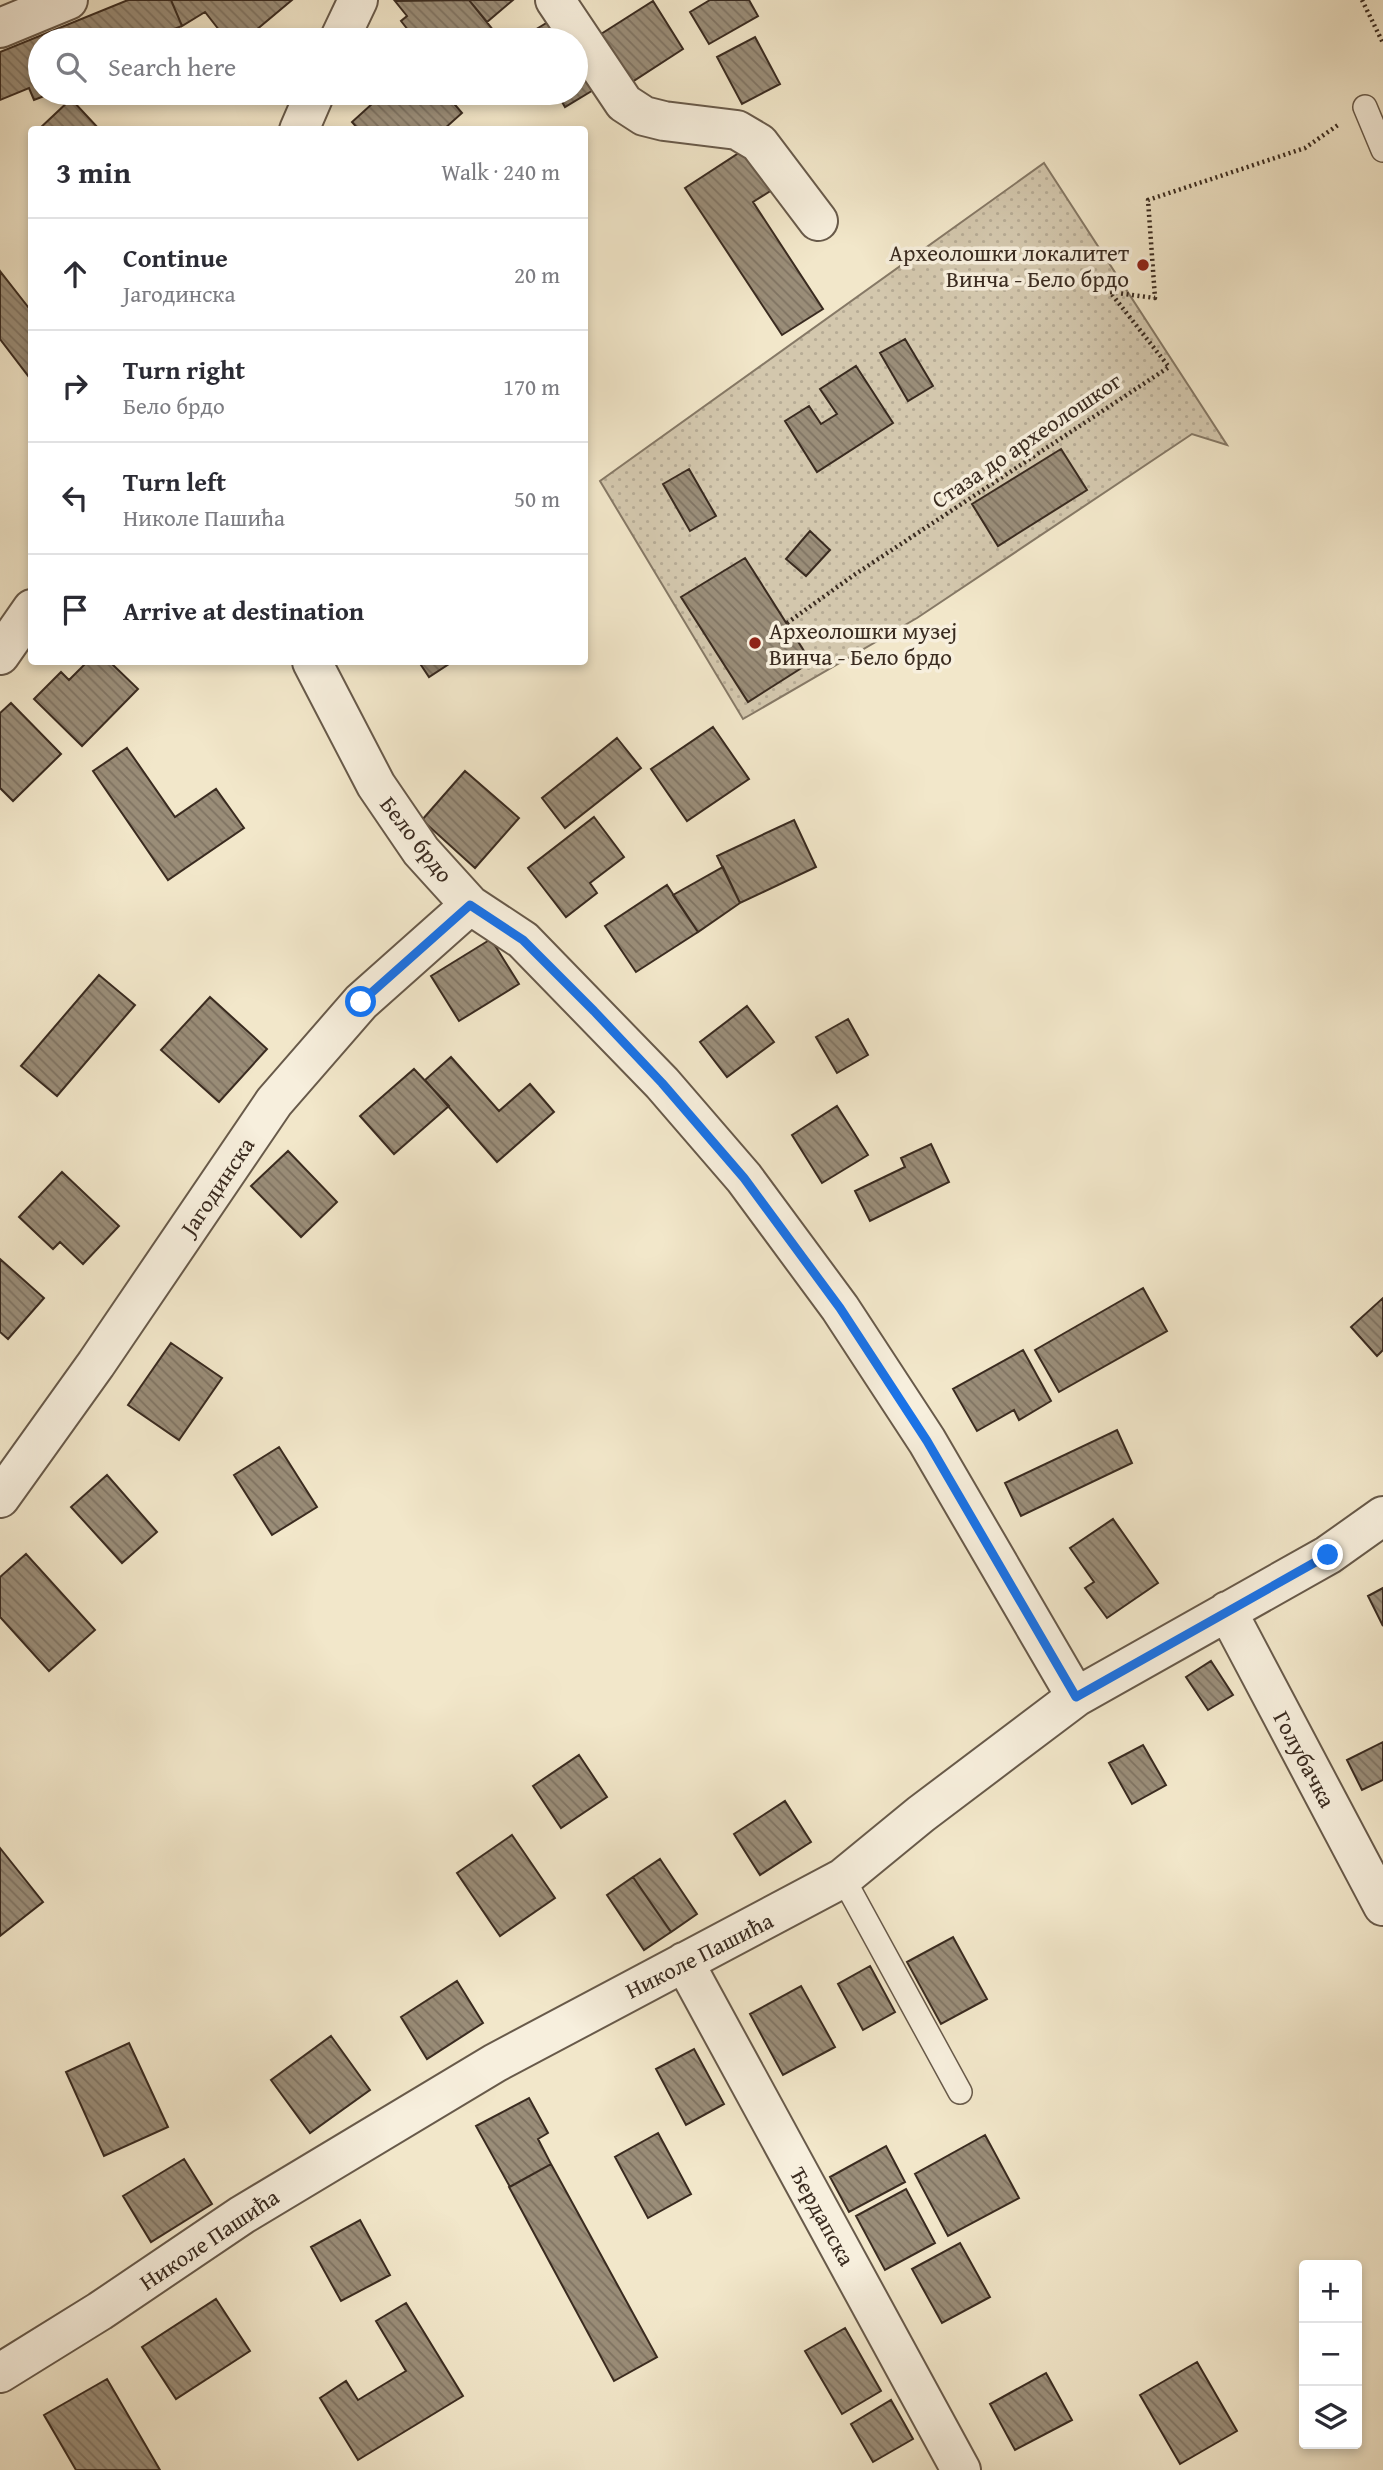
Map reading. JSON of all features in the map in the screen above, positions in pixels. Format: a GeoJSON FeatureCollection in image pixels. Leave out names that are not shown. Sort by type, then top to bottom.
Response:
{"type":"FeatureCollection","features":[{"type":"Feature","properties":{"kind":"street"},"geometry":{"type":"LineString","coordinates":[[0,28],[68,0]]}},
{"type":"Feature","properties":{"kind":"street"},"geometry":{"type":"LineString","coordinates":[[345,28],[358,0]]}},
{"type":"Feature","properties":{"kind":"street"},"geometry":{"type":"LineString","coordinates":[[555,0],[574,28]]}},
{"type":"Feature","properties":{"kind":"street"},"geometry":{"type":"LineString","coordinates":[[588,49],[624,103],[643,116],[737,130],[759,143],[818,221]]}},
{"type":"Feature","properties":{"kind":"street"},"geometry":{"type":"LineString","coordinates":[[301,126],[310,105]]}},
{"type":"Feature","properties":{"kind":"street"},"geometry":{"type":"LineString","coordinates":[[0,655],[28,615]]}},
{"type":"Feature","properties":{"kind":"street","name":"Бело брдо"},"geometry":{"type":"LineString","coordinates":[[314,665],[376,785],[421,852],[470,905],[523,940],[662,1083],[744,1178],[840,1308],[927,1441],[1076,1697]]}},
{"type":"Feature","properties":{"kind":"street","name":"Јагодинска"},"geometry":{"type":"LineString","coordinates":[[0,1498],[96,1364],[274,1101],[361,1002],[470,905]]}},
{"type":"Feature","properties":{"kind":"street","name":"Николе Пашића"},"geometry":{"type":"LineString","coordinates":[[0,2373],[100,2311],[242,2215],[495,2063],[843,1878],[921,1814],[1076,1697],[1328,1555],[1383,1517]]}},
{"type":"Feature","properties":{"kind":"street","name":"Голубачка"},"geometry":{"type":"LineString","coordinates":[[1227,1611],[1383,1906]]}},
{"type":"Feature","properties":{"kind":"street","name":"Ђердапска"},"geometry":{"type":"LineString","coordinates":[[684,1962],[961,2470]]}},
{"type":"Feature","properties":{"kind":"lane"},"geometry":{"type":"LineString","coordinates":[[1365,107],[1383,149]]}},
{"type":"Feature","properties":{"kind":"lane"},"geometry":{"type":"LineString","coordinates":[[843,1878],[960,2092]]}},
{"type":"Feature","properties":{"kind":"path"},"geometry":{"type":"LineString","coordinates":[[1362,0],[1383,43]]}},
{"type":"Feature","properties":{"kind":"path","name":"Стаза до археолошког"},"geometry":{"type":"LineString","coordinates":[[787,623],[854,575],[1169,367],[1110,292],[1155,298],[1148,200],[1305,148],[1365,107]]}},
{"type":"Feature","properties":{"kind":"shaded area"},"geometry":{"type":"Polygon","coordinates":[[[1044,163],[1227,445],[1192,434],[917,618],[743,719],[600,481],[1044,163]]]}},
{"type":"Feature","properties":{"kind":"building"},"geometry":{"type":"Polygon","coordinates":[[[128,0],[171,0],[182,26],[177,28],[59,28],[128,0]]]}},
{"type":"Feature","properties":{"kind":"building"},"geometry":{"type":"Polygon","coordinates":[[[171,0],[292,0],[259,28],[218,28],[205,12],[182,26],[171,0]]]}},
{"type":"Feature","properties":{"kind":"building"},"geometry":{"type":"Polygon","coordinates":[[[469,0],[513,0],[487,22],[469,0]]]}},
{"type":"Feature","properties":{"kind":"building"},"geometry":{"type":"Polygon","coordinates":[[[469,0],[492,28],[407,28],[401,21],[407,16],[395,1],[469,0]]]}},
{"type":"Feature","properties":{"kind":"building"},"geometry":{"type":"Polygon","coordinates":[[[710,0],[749,0],[758,16],[709,44],[690,12],[710,0]]]}},
{"type":"Feature","properties":{"kind":"building"},"geometry":{"type":"Polygon","coordinates":[[[653,1],[683,49],[632,82],[601,34],[653,1]]]}},
{"type":"Feature","properties":{"kind":"building"},"geometry":{"type":"Polygon","coordinates":[[[553,19],[559,28],[538,28],[553,19]]]}},
{"type":"Feature","properties":{"kind":"building"},"geometry":{"type":"Polygon","coordinates":[[[755,37],[780,84],[742,104],[717,57],[755,37]]]}},
{"type":"Feature","properties":{"kind":"building"},"geometry":{"type":"Polygon","coordinates":[[[28,41],[28,88],[0,100],[0,52],[28,41]]]}},
{"type":"Feature","properties":{"kind":"building"},"geometry":{"type":"Polygon","coordinates":[[[588,77],[595,89],[588,93],[588,77]]]}},
{"type":"Feature","properties":{"kind":"building"},"geometry":{"type":"Polygon","coordinates":[[[65,105],[77,105],[96,126],[42,126],[65,105]]]}},
{"type":"Feature","properties":{"kind":"building"},"geometry":{"type":"Polygon","coordinates":[[[371,105],[455,105],[462,113],[447,126],[356,126],[352,122],[371,105]]]}},
{"type":"Feature","properties":{"kind":"building"},"geometry":{"type":"Polygon","coordinates":[[[745,149],[772,190],[753,202],[823,309],[782,335],[685,188],[745,149]]]}},
{"type":"Feature","properties":{"kind":"building"},"geometry":{"type":"Polygon","coordinates":[[[0,271],[28,307],[28,376],[0,339],[0,271]]]}},
{"type":"Feature","properties":{"kind":"building"},"geometry":{"type":"Polygon","coordinates":[[[905,339],[933,386],[908,401],[880,353],[905,339]]]}},
{"type":"Feature","properties":{"kind":"building"},"geometry":{"type":"Polygon","coordinates":[[[856,366],[893,423],[817,472],[785,421],[809,406],[821,424],[837,414],[820,389],[856,366]]]}},
{"type":"Feature","properties":{"kind":"building"},"geometry":{"type":"Polygon","coordinates":[[[1061,449],[1087,490],[998,546],[972,504],[1061,449]]]}},
{"type":"Feature","properties":{"kind":"building"},"geometry":{"type":"Polygon","coordinates":[[[689,469],[716,516],[690,531],[663,484],[689,469]]]}},
{"type":"Feature","properties":{"kind":"building"},"geometry":{"type":"Polygon","coordinates":[[[810,531],[830,550],[806,576],[786,559],[810,531]]]}},
{"type":"Feature","properties":{"kind":"building","name":"Археолошки музеј Винча - Бело брдо"},"geometry":{"type":"Polygon","coordinates":[[[745,558],[811,662],[748,702],[681,597],[745,558]]]}},
{"type":"Feature","properties":{"kind":"building"},"geometry":{"type":"Polygon","coordinates":[[[84,665],[113,665],[138,689],[82,746],[34,699],[61,672],[69,680],[84,665]]]}},
{"type":"Feature","properties":{"kind":"building"},"geometry":{"type":"Polygon","coordinates":[[[421,665],[447,665],[429,677],[421,665]]]}},
{"type":"Feature","properties":{"kind":"building"},"geometry":{"type":"Polygon","coordinates":[[[11,703],[61,754],[13,801],[0,788],[0,713],[11,703]]]}},
{"type":"Feature","properties":{"kind":"building"},"geometry":{"type":"Polygon","coordinates":[[[713,727],[749,779],[687,821],[651,769],[713,727]]]}},
{"type":"Feature","properties":{"kind":"building"},"geometry":{"type":"Polygon","coordinates":[[[617,738],[641,768],[565,828],[542,798],[617,738]]]}},
{"type":"Feature","properties":{"kind":"building"},"geometry":{"type":"Polygon","coordinates":[[[127,748],[175,817],[216,789],[244,828],[168,880],[93,771],[127,748]]]}},
{"type":"Feature","properties":{"kind":"building"},"geometry":{"type":"Polygon","coordinates":[[[465,771],[519,818],[475,868],[422,820],[465,771]]]}},
{"type":"Feature","properties":{"kind":"building"},"geometry":{"type":"Polygon","coordinates":[[[594,817],[624,857],[590,883],[597,893],[566,917],[528,868],[594,817]]]}},
{"type":"Feature","properties":{"kind":"building"},"geometry":{"type":"Polygon","coordinates":[[[794,820],[816,867],[740,903],[717,856],[794,820]]]}},
{"type":"Feature","properties":{"kind":"building"},"geometry":{"type":"Polygon","coordinates":[[[723,867],[740,903],[698,932],[673,895],[723,867]]]}},
{"type":"Feature","properties":{"kind":"building"},"geometry":{"type":"Polygon","coordinates":[[[667,885],[698,932],[636,972],[605,926],[667,885]]]}},
{"type":"Feature","properties":{"kind":"building"},"geometry":{"type":"Polygon","coordinates":[[[491,939],[519,984],[459,1021],[431,976],[491,939]]]}},
{"type":"Feature","properties":{"kind":"building"},"geometry":{"type":"Polygon","coordinates":[[[99,975],[135,1005],[57,1096],[21,1066],[99,975]]]}},
{"type":"Feature","properties":{"kind":"building"},"geometry":{"type":"Polygon","coordinates":[[[210,997],[267,1049],[219,1102],[161,1050],[210,997]]]}},
{"type":"Feature","properties":{"kind":"building"},"geometry":{"type":"Polygon","coordinates":[[[747,1006],[774,1042],[727,1077],[700,1042],[747,1006]]]}},
{"type":"Feature","properties":{"kind":"building"},"geometry":{"type":"Polygon","coordinates":[[[848,1019],[868,1055],[837,1073],[816,1037],[848,1019]]]}},
{"type":"Feature","properties":{"kind":"building"},"geometry":{"type":"Polygon","coordinates":[[[451,1057],[499,1111],[530,1084],[554,1112],[497,1162],[425,1080],[451,1057]]]}},
{"type":"Feature","properties":{"kind":"building"},"geometry":{"type":"Polygon","coordinates":[[[414,1069],[449,1106],[394,1154],[360,1116],[414,1069]]]}},
{"type":"Feature","properties":{"kind":"building"},"geometry":{"type":"Polygon","coordinates":[[[837,1106],[868,1155],[822,1183],[792,1135],[837,1106]]]}},
{"type":"Feature","properties":{"kind":"building"},"geometry":{"type":"Polygon","coordinates":[[[931,1144],[949,1182],[870,1221],[855,1191],[905,1167],[901,1158],[931,1144]]]}},
{"type":"Feature","properties":{"kind":"building"},"geometry":{"type":"Polygon","coordinates":[[[288,1151],[337,1202],[301,1237],[251,1186],[288,1151]]]}},
{"type":"Feature","properties":{"kind":"building"},"geometry":{"type":"Polygon","coordinates":[[[62,1172],[119,1226],[83,1264],[60,1242],[53,1249],[19,1217],[62,1172]]]}},
{"type":"Feature","properties":{"kind":"building"},"geometry":{"type":"Polygon","coordinates":[[[0,1259],[44,1298],[8,1339],[0,1332],[0,1259]]]}},
{"type":"Feature","properties":{"kind":"building"},"geometry":{"type":"Polygon","coordinates":[[[1143,1288],[1167,1331],[1059,1392],[1035,1350],[1143,1288]]]}},
{"type":"Feature","properties":{"kind":"building"},"geometry":{"type":"Polygon","coordinates":[[[1383,1298],[1383,1350],[1377,1356],[1351,1327],[1383,1298]]]}},
{"type":"Feature","properties":{"kind":"building"},"geometry":{"type":"Polygon","coordinates":[[[171,1343],[222,1378],[179,1440],[128,1405],[171,1343]]]}},
{"type":"Feature","properties":{"kind":"building"},"geometry":{"type":"Polygon","coordinates":[[[1023,1350],[1051,1401],[1019,1420],[1014,1410],[977,1431],[953,1389],[1023,1350]]]}},
{"type":"Feature","properties":{"kind":"building"},"geometry":{"type":"Polygon","coordinates":[[[1117,1430],[1132,1463],[1021,1516],[1005,1483],[1117,1430]]]}},
{"type":"Feature","properties":{"kind":"building"},"geometry":{"type":"Polygon","coordinates":[[[279,1447],[317,1507],[272,1535],[234,1475],[279,1447]]]}},
{"type":"Feature","properties":{"kind":"building"},"geometry":{"type":"Polygon","coordinates":[[[107,1475],[157,1532],[122,1563],[71,1507],[107,1475]]]}},
{"type":"Feature","properties":{"kind":"building"},"geometry":{"type":"Polygon","coordinates":[[[1113,1519],[1158,1583],[1107,1618],[1085,1588],[1094,1582],[1070,1548],[1113,1519]]]}},
{"type":"Feature","properties":{"kind":"building"},"geometry":{"type":"Polygon","coordinates":[[[26,1554],[95,1630],[49,1671],[0,1617],[0,1577],[26,1554]]]}},
{"type":"Feature","properties":{"kind":"building"},"geometry":{"type":"Polygon","coordinates":[[[1383,1588],[1383,1626],[1368,1596],[1383,1588]]]}},
{"type":"Feature","properties":{"kind":"building"},"geometry":{"type":"Polygon","coordinates":[[[1211,1661],[1233,1695],[1208,1710],[1186,1677],[1211,1661]]]}},
{"type":"Feature","properties":{"kind":"building"},"geometry":{"type":"Polygon","coordinates":[[[1383,1742],[1383,1780],[1362,1790],[1347,1760],[1383,1742]]]}},
{"type":"Feature","properties":{"kind":"building"},"geometry":{"type":"Polygon","coordinates":[[[1143,1745],[1166,1785],[1132,1804],[1109,1763],[1143,1745]]]}},
{"type":"Feature","properties":{"kind":"building"},"geometry":{"type":"Polygon","coordinates":[[[579,1755],[607,1797],[561,1828],[533,1786],[579,1755]]]}},
{"type":"Feature","properties":{"kind":"building"},"geometry":{"type":"Polygon","coordinates":[[[785,1801],[811,1842],[760,1875],[734,1834],[785,1801]]]}},
{"type":"Feature","properties":{"kind":"building"},"geometry":{"type":"Polygon","coordinates":[[[512,1835],[555,1898],[500,1936],[457,1873],[512,1835]]]}},
{"type":"Feature","properties":{"kind":"building"},"geometry":{"type":"Polygon","coordinates":[[[0,1848],[43,1902],[0,1936],[0,1848]]]}},
{"type":"Feature","properties":{"kind":"building"},"geometry":{"type":"Polygon","coordinates":[[[660,1859],[697,1914],[671,1932],[633,1877],[660,1859]]]}},
{"type":"Feature","properties":{"kind":"building"},"geometry":{"type":"Polygon","coordinates":[[[633,1877],[671,1932],[644,1950],[607,1895],[633,1877]]]}},
{"type":"Feature","properties":{"kind":"building"},"geometry":{"type":"Polygon","coordinates":[[[953,1937],[987,1999],[941,2024],[907,1962],[953,1937]]]}},
{"type":"Feature","properties":{"kind":"building"},"geometry":{"type":"Polygon","coordinates":[[[870,1966],[895,2012],[863,2030],[838,1984],[870,1966]]]}},
{"type":"Feature","properties":{"kind":"building"},"geometry":{"type":"Polygon","coordinates":[[[457,1981],[483,2023],[427,2059],[401,2017],[457,1981]]]}},
{"type":"Feature","properties":{"kind":"building"},"geometry":{"type":"Polygon","coordinates":[[[801,1986],[835,2047],[783,2075],[750,2014],[801,1986]]]}},
{"type":"Feature","properties":{"kind":"building"},"geometry":{"type":"Polygon","coordinates":[[[331,2036],[370,2090],[310,2133],[271,2080],[331,2036]]]}},
{"type":"Feature","properties":{"kind":"building"},"geometry":{"type":"Polygon","coordinates":[[[129,2043],[168,2127],[104,2156],[66,2072],[129,2043]]]}},
{"type":"Feature","properties":{"kind":"building"},"geometry":{"type":"Polygon","coordinates":[[[694,2049],[724,2104],[686,2125],[656,2069],[694,2049]]]}},
{"type":"Feature","properties":{"kind":"building"},"geometry":{"type":"Polygon","coordinates":[[[529,2098],[548,2133],[538,2139],[551,2164],[510,2187],[476,2126],[529,2098]]]}},
{"type":"Feature","properties":{"kind":"building"},"geometry":{"type":"Polygon","coordinates":[[[658,2133],[691,2194],[648,2218],[615,2157],[658,2133]]]}},
{"type":"Feature","properties":{"kind":"building"},"geometry":{"type":"Polygon","coordinates":[[[985,2135],[1019,2198],[948,2236],[915,2174],[985,2135]]]}},
{"type":"Feature","properties":{"kind":"building"},"geometry":{"type":"Polygon","coordinates":[[[886,2146],[905,2182],[849,2212],[830,2177],[886,2146]]]}},
{"type":"Feature","properties":{"kind":"building"},"geometry":{"type":"Polygon","coordinates":[[[184,2159],[212,2204],[151,2242],[123,2196],[184,2159]]]}},
{"type":"Feature","properties":{"kind":"building"},"geometry":{"type":"Polygon","coordinates":[[[551,2164],[657,2357],[614,2381],[509,2187],[551,2164]]]}},
{"type":"Feature","properties":{"kind":"building"},"geometry":{"type":"Polygon","coordinates":[[[906,2189],[935,2243],[885,2270],[856,2216],[906,2189]]]}},
{"type":"Feature","properties":{"kind":"building"},"geometry":{"type":"Polygon","coordinates":[[[360,2220],[390,2275],[341,2301],[311,2247],[360,2220]]]}},
{"type":"Feature","properties":{"kind":"building"},"geometry":{"type":"Polygon","coordinates":[[[960,2243],[990,2297],[942,2323],[912,2269],[960,2243]]]}},
{"type":"Feature","properties":{"kind":"building"},"geometry":{"type":"Polygon","coordinates":[[[216,2299],[250,2351],[176,2399],[142,2347],[216,2299]]]}},
{"type":"Feature","properties":{"kind":"building"},"geometry":{"type":"Polygon","coordinates":[[[406,2303],[463,2396],[358,2460],[320,2398],[346,2381],[358,2400],[406,2371],[376,2321],[406,2303]]]}},
{"type":"Feature","properties":{"kind":"building"},"geometry":{"type":"Polygon","coordinates":[[[845,2328],[881,2391],[842,2414],[805,2351],[845,2328]]]}},
{"type":"Feature","properties":{"kind":"building"},"geometry":{"type":"Polygon","coordinates":[[[1197,2362],[1237,2431],[1180,2464],[1140,2395],[1197,2362]]]}},
{"type":"Feature","properties":{"kind":"building"},"geometry":{"type":"Polygon","coordinates":[[[1046,2373],[1072,2420],[1015,2450],[990,2404],[1046,2373]]]}},
{"type":"Feature","properties":{"kind":"building"},"geometry":{"type":"Polygon","coordinates":[[[107,2379],[160,2470],[76,2470],[44,2415],[107,2379]]]}},
{"type":"Feature","properties":{"kind":"building"},"geometry":{"type":"Polygon","coordinates":[[[891,2400],[913,2439],[873,2462],[851,2424],[891,2400]]]}},
{"type":"Feature","properties":{"kind":"place","name":"Археолошки локалитет Винча - Бело брдо"},"geometry":{"type":"Point","coordinates":[1143,265]}},
{"type":"Feature","properties":{"kind":"place","name":"Археолошки музеј Винча - Бело брдо"},"geometry":{"type":"Point","coordinates":[755,643]}},
{"type":"Feature","properties":{"kind":"route"},"geometry":{"type":"LineString","coordinates":[[361,1002],[470,905],[523,940],[662,1083],[744,1178],[840,1308],[927,1441],[1076,1697],[1328,1555]]}}]}
